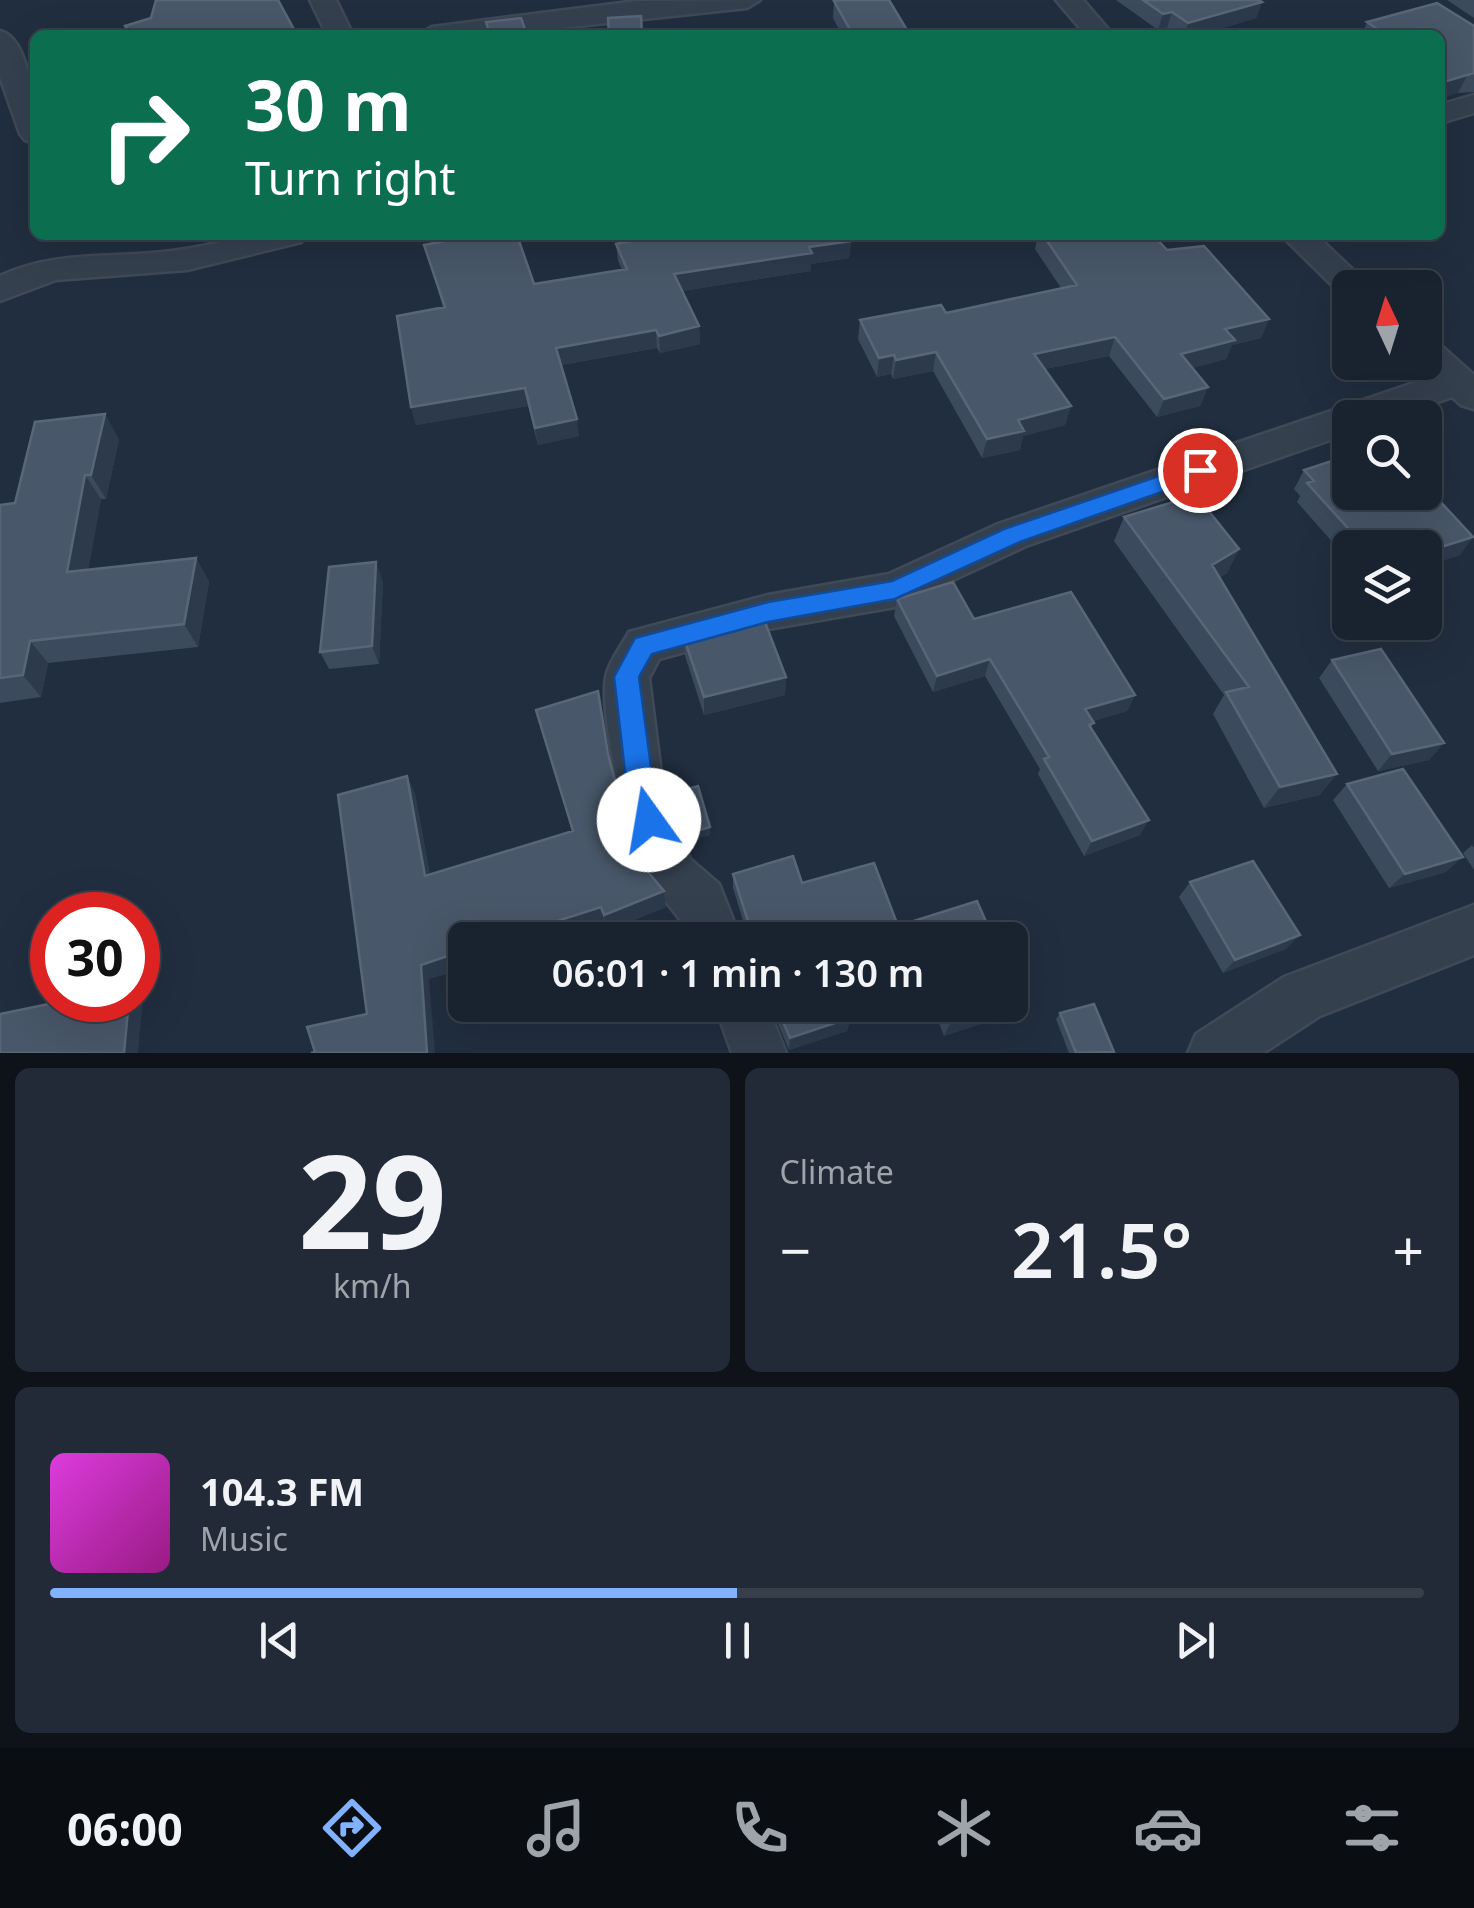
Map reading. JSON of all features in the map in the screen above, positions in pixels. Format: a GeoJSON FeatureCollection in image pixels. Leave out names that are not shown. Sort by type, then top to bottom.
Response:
{"type":"FeatureCollection","features":[{"type":"Feature","properties":{"kind":"street"},"geometry":{"type":"LineString","coordinates":[[323,0],[338,30]]}},
{"type":"Feature","properties":{"kind":"street"},"geometry":{"type":"LineString","coordinates":[[471,30],[746,0]]}},
{"type":"Feature","properties":{"kind":"street"},"geometry":{"type":"LineString","coordinates":[[1069,0],[1096,30]]}},
{"type":"Feature","properties":{"kind":"street"},"geometry":{"type":"LineString","coordinates":[[0,39],[30,120]]}},
{"type":"Feature","properties":{"kind":"street"},"geometry":{"type":"LineString","coordinates":[[1445,113],[1474,104]]}},
{"type":"Feature","properties":{"kind":"street"},"geometry":{"type":"LineString","coordinates":[[0,290],[62,250],[151,264],[202,258],[271,240]]}},
{"type":"Feature","properties":{"kind":"street"},"geometry":{"type":"LineString","coordinates":[[1302,240],[1335,270]]}},
{"type":"Feature","properties":{"kind":"street"},"geometry":{"type":"LineString","coordinates":[[1442,367],[1466,389]]}},
{"type":"Feature","properties":{"kind":"street"},"geometry":{"type":"LineString","coordinates":[[1423,400],[1466,389]]}},
{"type":"Feature","properties":{"kind":"street"},"geometry":{"type":"LineString","coordinates":[[710,922],[702,901],[674,876],[658,850],[640,789],[626,677],[644,646],[768,612],[895,590],[1012,535],[1332,425]]}},
{"type":"Feature","properties":{"kind":"street"},"geometry":{"type":"LineString","coordinates":[[1215,1053],[1303,996],[1474,930]]}},
{"type":"Feature","properties":{"kind":"street"},"geometry":{"type":"LineString","coordinates":[[747,1022],[759,1053]]}},
{"type":"Feature","properties":{"kind":"building"},"geometry":{"type":"Polygon","coordinates":[[[156,0],[278,0],[294,30],[128,30],[125,26],[151,18],[156,0]]]}},
{"type":"Feature","properties":{"kind":"building"},"geometry":{"type":"Polygon","coordinates":[[[889,0],[907,30],[850,30],[834,1],[889,0]]]}},
{"type":"Feature","properties":{"kind":"building"},"geometry":{"type":"Polygon","coordinates":[[[1143,0],[1262,2],[1188,23],[1172,12],[1163,14],[1143,0]]]}},
{"type":"Feature","properties":{"kind":"building"},"geometry":{"type":"Polygon","coordinates":[[[1437,3],[1474,26],[1474,73],[1445,82],[1445,30],[1379,30],[1367,22],[1437,3]]]}},
{"type":"Feature","properties":{"kind":"building"},"geometry":{"type":"Polygon","coordinates":[[[641,16],[642,30],[609,30],[608,18],[641,16]]]}},
{"type":"Feature","properties":{"kind":"building"},"geometry":{"type":"Polygon","coordinates":[[[521,18],[525,30],[488,30],[486,22],[521,18]]]}},
{"type":"Feature","properties":{"kind":"building"},"geometry":{"type":"Polygon","coordinates":[[[450,240],[519,240],[534,284],[627,269],[616,244],[635,240],[851,241],[809,247],[812,253],[674,274],[699,326],[659,336],[656,330],[556,348],[577,419],[535,428],[525,388],[411,407],[397,316],[445,307],[424,245],[450,240]]]}},
{"type":"Feature","properties":{"kind":"building"},"geometry":{"type":"Polygon","coordinates":[[[1046,240],[1158,240],[1167,250],[1204,246],[1269,319],[1225,329],[1235,340],[1181,354],[1208,387],[1164,399],[1115,337],[1034,354],[1071,406],[1018,420],[1024,431],[987,439],[936,352],[896,360],[894,355],[879,358],[860,320],[941,305],[946,313],[1077,285],[1046,240]]]}},
{"type":"Feature","properties":{"kind":"building"},"geometry":{"type":"Polygon","coordinates":[[[105,414],[91,475],[85,475],[67,572],[196,558],[184,624],[30,641],[23,675],[0,678],[0,505],[15,503],[35,422],[105,414]]]}},
{"type":"Feature","properties":{"kind":"building"},"geometry":{"type":"Polygon","coordinates":[[[1332,461],[1332,510],[1442,510],[1442,503],[1473,537],[1442,547],[1442,530],[1350,530],[1307,483],[1314,481],[1304,470],[1332,461]]]}},
{"type":"Feature","properties":{"kind":"building"},"geometry":{"type":"Polygon","coordinates":[[[1196,495],[1239,549],[1212,565],[1337,774],[1280,787],[1226,692],[1249,687],[1124,517],[1196,495]]]}},
{"type":"Feature","properties":{"kind":"building"},"geometry":{"type":"Polygon","coordinates":[[[376,562],[372,646],[320,652],[329,567],[376,562]]]}},
{"type":"Feature","properties":{"kind":"building"},"geometry":{"type":"Polygon","coordinates":[[[953,582],[974,619],[1071,592],[1135,695],[1085,709],[1094,723],[1089,725],[1149,820],[1092,841],[1044,759],[1049,757],[990,659],[937,676],[897,599],[953,582]]]}},
{"type":"Feature","properties":{"kind":"building"},"geometry":{"type":"Polygon","coordinates":[[[763,617],[786,677],[704,697],[684,638],[763,617]]]}},
{"type":"Feature","properties":{"kind":"building"},"geometry":{"type":"Polygon","coordinates":[[[1381,649],[1444,743],[1392,754],[1332,660],[1381,649]]]}},
{"type":"Feature","properties":{"kind":"building"},"geometry":{"type":"Polygon","coordinates":[[[598,691],[608,754],[630,839],[643,866],[664,891],[604,915],[601,907],[554,922],[448,922],[448,956],[421,965],[427,1053],[311,1053],[315,1052],[307,1027],[367,1014],[338,795],[407,776],[425,876],[573,831],[536,710],[598,691]]]}},
{"type":"Feature","properties":{"kind":"building"},"geometry":{"type":"Polygon","coordinates":[[[1403,769],[1463,857],[1405,874],[1347,784],[1403,769]]]}},
{"type":"Feature","properties":{"kind":"building"},"geometry":{"type":"Polygon","coordinates":[[[698,786],[710,827],[684,835],[670,794],[698,786]]]}},
{"type":"Feature","properties":{"kind":"building"},"geometry":{"type":"Polygon","coordinates":[[[793,856],[802,883],[874,863],[896,922],[748,922],[733,874],[793,856]]]}},
{"type":"Feature","properties":{"kind":"building"},"geometry":{"type":"Polygon","coordinates":[[[1253,861],[1300,935],[1235,960],[1190,882],[1253,861]]]}},
{"type":"Feature","properties":{"kind":"building"},"geometry":{"type":"Polygon","coordinates":[[[977,901],[986,922],[911,922],[977,901]]]}},
{"type":"Feature","properties":{"kind":"building"},"geometry":{"type":"Polygon","coordinates":[[[1094,1004],[1114,1052],[1076,1053],[1060,1013],[1094,1004]]]}},
{"type":"Feature","properties":{"kind":"building"},"geometry":{"type":"Polygon","coordinates":[[[30,1008],[30,1022],[127,1022],[124,1053],[0,1053],[0,1014],[30,1008]]]}},
{"type":"Feature","properties":{"kind":"building"},"geometry":{"type":"Polygon","coordinates":[[[783,1022],[838,1022],[790,1038],[783,1022]]]}},
{"type":"Feature","properties":{"kind":"route"},"geometry":{"type":"LineString","coordinates":[[649,820],[640,789],[626,677],[644,646],[768,612],[895,590],[1012,535],[1200,470]]}}]}
